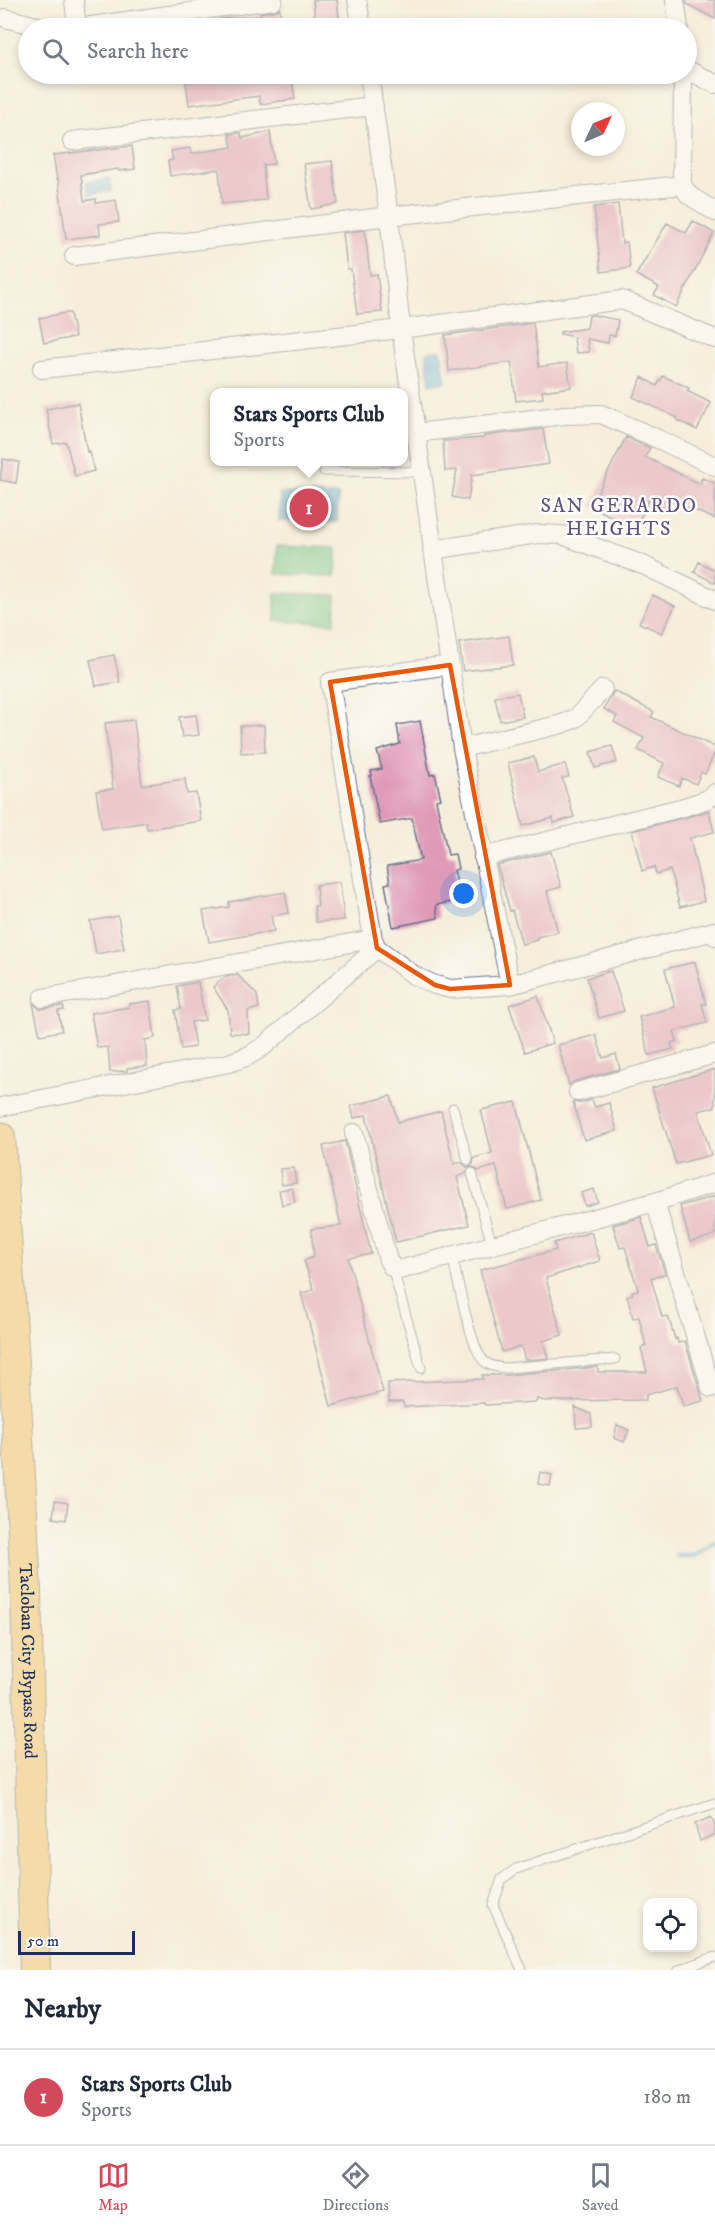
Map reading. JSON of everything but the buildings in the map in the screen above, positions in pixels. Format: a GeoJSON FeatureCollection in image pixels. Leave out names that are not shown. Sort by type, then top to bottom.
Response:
{"type":"FeatureCollection","features":[{"type":"Feature","properties":{"kind":"highway","name":"Tacloban City Bypass Road"},"geometry":{"type":"LineString","coordinates":[[0,1137],[26,1590],[35,1970]]}},
{"type":"Feature","properties":{"kind":"street"},"geometry":{"type":"LineString","coordinates":[[74,0],[76,18]]}},
{"type":"Feature","properties":{"kind":"street"},"geometry":{"type":"LineString","coordinates":[[147,18],[273,0]]}},
{"type":"Feature","properties":{"kind":"street"},"geometry":{"type":"LineString","coordinates":[[357,0],[360,18]]}},
{"type":"Feature","properties":{"kind":"street"},"geometry":{"type":"LineString","coordinates":[[675,0],[678,18]]}},
{"type":"Feature","properties":{"kind":"street"},"geometry":{"type":"LineString","coordinates":[[5,18],[18,21]]}},
{"type":"Feature","properties":{"kind":"street"},"geometry":{"type":"LineString","coordinates":[[697,74],[715,84]]}},
{"type":"Feature","properties":{"kind":"street"},"geometry":{"type":"LineString","coordinates":[[371,84],[390,216],[401,329],[462,748],[510,984]]}},
{"type":"Feature","properties":{"kind":"street"},"geometry":{"type":"LineString","coordinates":[[683,84],[682,185],[689,195],[715,212]]}},
{"type":"Feature","properties":{"kind":"street"},"geometry":{"type":"LineString","coordinates":[[72,141],[374,106]]}},
{"type":"Feature","properties":{"kind":"street"},"geometry":{"type":"LineString","coordinates":[[74,256],[390,216],[682,185]]}},
{"type":"Feature","properties":{"kind":"street"},"geometry":{"type":"LineString","coordinates":[[42,369],[401,329],[622,300],[715,339]]}},
{"type":"Feature","properties":{"kind":"street"},"geometry":{"type":"LineString","coordinates":[[416,433],[565,415],[601,414],[715,466]]}},
{"type":"Feature","properties":{"kind":"street"},"geometry":{"type":"LineString","coordinates":[[432,550],[538,534],[561,535],[643,565],[715,600]]}},
{"type":"Feature","properties":{"kind":"street"},"geometry":{"type":"LineString","coordinates":[[450,665],[330,682],[375,944],[415,975],[435,985],[450,989],[510,984],[715,933]]}},
{"type":"Feature","properties":{"kind":"street"},"geometry":{"type":"LineString","coordinates":[[462,748],[562,724],[576,718],[603,689]]}},
{"type":"Feature","properties":{"kind":"street"},"geometry":{"type":"LineString","coordinates":[[483,857],[684,807],[708,799],[715,793]]}},
{"type":"Feature","properties":{"kind":"street"},"geometry":{"type":"LineString","coordinates":[[43,998],[375,944]]}},
{"type":"Feature","properties":{"kind":"street"},"geometry":{"type":"LineString","coordinates":[[0,1107],[229,1063],[248,1056],[279,1034],[375,944]]}},
{"type":"Feature","properties":{"kind":"street"},"geometry":{"type":"LineString","coordinates":[[578,1092],[715,1054]]}},
{"type":"Feature","properties":{"kind":"street"},"geometry":{"type":"LineString","coordinates":[[354,1133],[388,1260],[392,1267],[399,1270],[655,1202],[715,1183]]}},
{"type":"Feature","properties":{"kind":"street"},"geometry":{"type":"LineString","coordinates":[[655,1202],[711,1388]]}},
{"type":"Feature","properties":{"kind":"lane"},"geometry":{"type":"LineString","coordinates":[[324,471],[423,472]]}},
{"type":"Feature","properties":{"kind":"lane"},"geometry":{"type":"LineString","coordinates":[[453,1108],[468,1160]]}},
{"type":"Feature","properties":{"kind":"lane"},"geometry":{"type":"LineString","coordinates":[[472,1173],[492,1245]]}},
{"type":"Feature","properties":{"kind":"lane"},"geometry":{"type":"LineString","coordinates":[[452,1257],[474,1339],[482,1359],[490,1365],[506,1368],[615,1359]]}},
{"type":"Feature","properties":{"kind":"lane"},"geometry":{"type":"LineString","coordinates":[[392,1267],[421,1368]]}},
{"type":"Feature","properties":{"kind":"lane"},"geometry":{"type":"LineString","coordinates":[[522,1970],[493,1905],[502,1879],[516,1869],[715,1803]]}},
{"type":"Feature","properties":{"kind":"lane"},"geometry":{"type":"LineString","coordinates":[[679,1970],[715,1957]]}},
{"type":"Feature","properties":{"kind":"highlighted area"},"geometry":{"type":"Polygon","coordinates":[[[450,665],[510,985],[450,989],[435,985],[377,948],[330,682],[450,665]]]}},
{"type":"Feature","properties":{"kind":"green space"},"geometry":{"type":"Polygon","coordinates":[[[277,546],[337,548],[336,576],[276,574],[277,546]]]}},
{"type":"Feature","properties":{"kind":"green space"},"geometry":{"type":"Polygon","coordinates":[[[275,593],[336,595],[335,623],[275,621],[275,593]]]}},
{"type":"Feature","properties":{"kind":"water"},"geometry":{"type":"Polygon","coordinates":[[[109,178],[111,191],[89,195],[86,182],[109,178]]]}},
{"type":"Feature","properties":{"kind":"water"},"geometry":{"type":"Polygon","coordinates":[[[441,350],[446,382],[430,384],[426,352],[441,350]]]}},
{"type":"Feature","properties":{"kind":"water"},"geometry":{"type":"Polygon","coordinates":[[[280,493],[338,495],[337,522],[279,521],[280,493]]]}},
{"type":"Feature","properties":{"kind":"waterway"},"geometry":{"type":"LineString","coordinates":[[677,1556],[694,1556],[715,1542]]}},
{"type":"Feature","properties":{"kind":"place","name":"Stars Sports Club"},"geometry":{"type":"Point","coordinates":[309,508]}},
{"type":"Feature","properties":{"kind":"district","name":"SAN GERARDO HEIGHTS"},"geometry":{"type":"Point","coordinates":[619,518]}}]}
